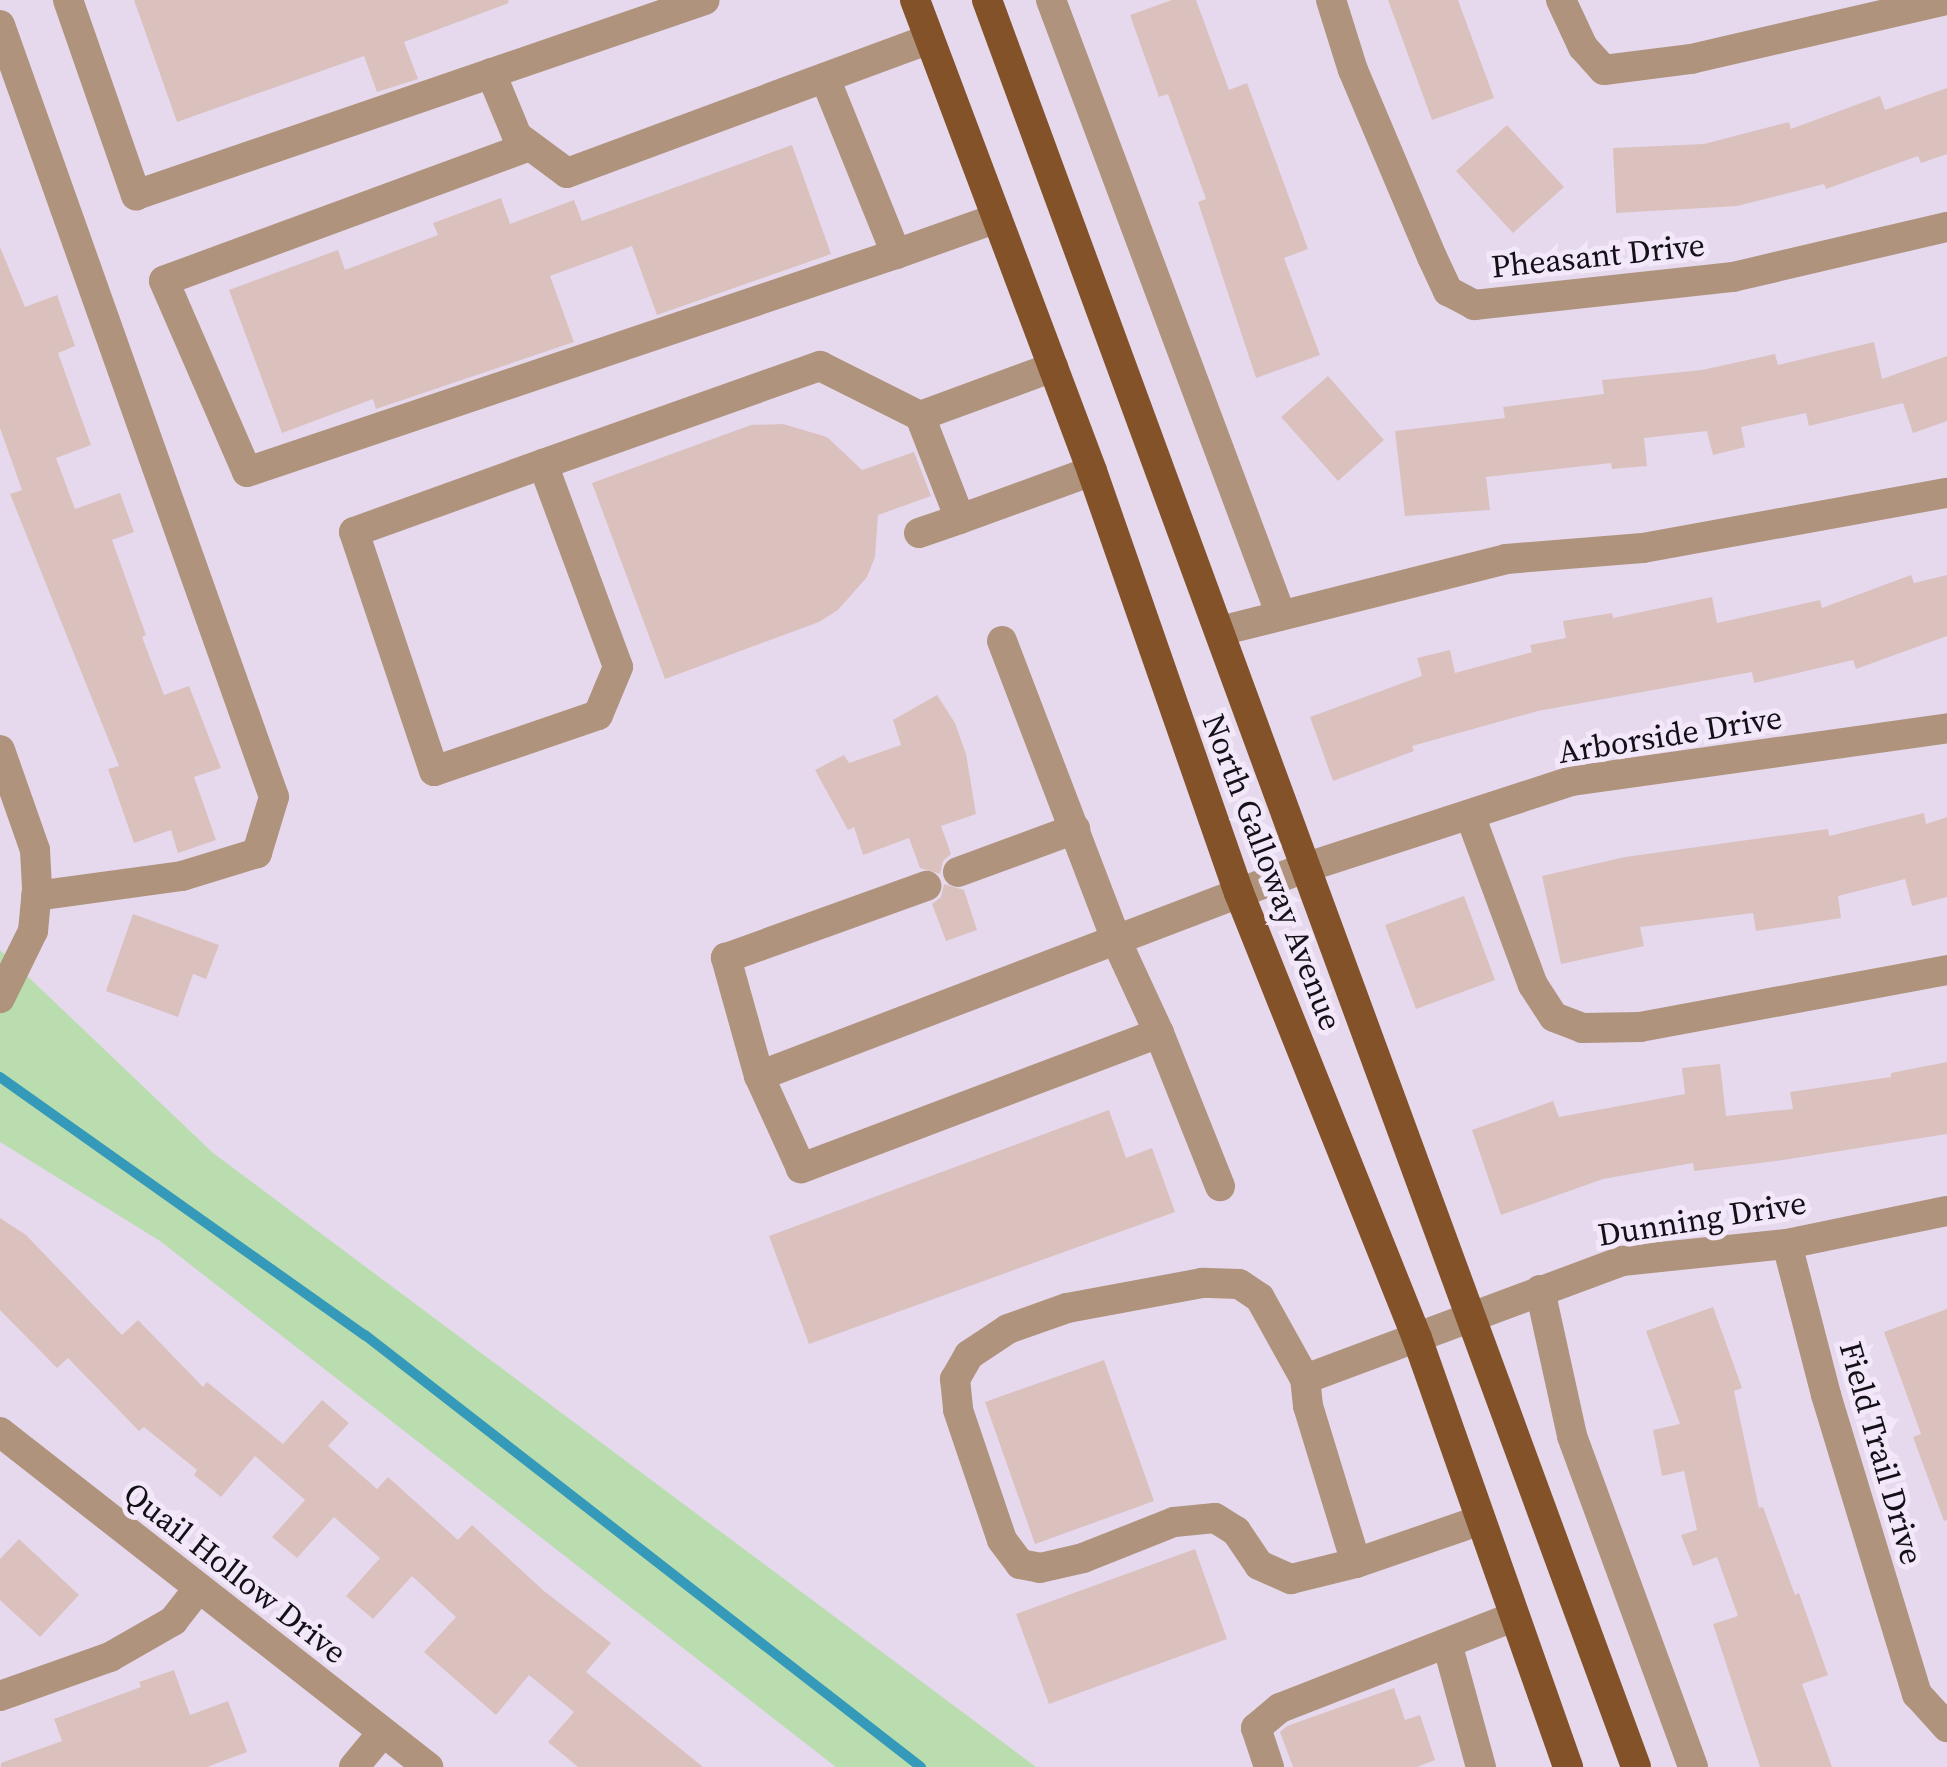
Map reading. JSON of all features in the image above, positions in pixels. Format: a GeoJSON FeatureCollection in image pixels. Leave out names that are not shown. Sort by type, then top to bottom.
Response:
{"type":"FeatureCollection","features":[{"type":"Feature","properties":{"kind":"main road","name":"North Galloway Avenue"},"geometry":{"type":"LineString","coordinates":[[915,0],[1092,471],[1239,893],[1416,1338],[1568,1767]]}},
{"type":"Feature","properties":{"kind":"main road","name":"North Galloway Avenue"},"geometry":{"type":"LineString","coordinates":[[987,0],[1636,1767]]}},
{"type":"Feature","properties":{"kind":"street"},"geometry":{"type":"LineString","coordinates":[[68,0],[136,195],[705,0]]}},
{"type":"Feature","properties":{"kind":"street"},"geometry":{"type":"LineString","coordinates":[[1051,0],[1281,614]]}},
{"type":"Feature","properties":{"kind":"street","name":"Pheasant Drive"},"geometry":{"type":"LineString","coordinates":[[1331,0],[1353,70],[1448,291],[1474,304],[1733,277],[1947,227]]}},
{"type":"Feature","properties":{"kind":"street"},"geometry":{"type":"LineString","coordinates":[[1562,0],[1582,47],[1604,70],[1691,59],[1947,0]]}},
{"type":"Feature","properties":{"kind":"street"},"geometry":{"type":"LineString","coordinates":[[0,25],[274,797],[258,853],[182,876],[36,896]]}},
{"type":"Feature","properties":{"kind":"street"},"geometry":{"type":"LineString","coordinates":[[491,73],[517,136],[567,173],[930,39]]}},
{"type":"Feature","properties":{"kind":"street"},"geometry":{"type":"LineString","coordinates":[[825,78],[896,254]]}},
{"type":"Feature","properties":{"kind":"street"},"geometry":{"type":"LineString","coordinates":[[530,146],[164,282],[247,472],[996,218]]}},
{"type":"Feature","properties":{"kind":"street"},"geometry":{"type":"LineString","coordinates":[[543,464],[618,667],[598,715],[434,770],[354,532],[543,464],[820,366],[920,416],[960,519]]}},
{"type":"Feature","properties":{"kind":"street"},"geometry":{"type":"LineString","coordinates":[[920,416],[1053,367]]}},
{"type":"Feature","properties":{"kind":"street"},"geometry":{"type":"LineString","coordinates":[[919,533],[1092,471]]}},
{"type":"Feature","properties":{"kind":"street"},"geometry":{"type":"LineString","coordinates":[[1220,630],[1506,559],[1643,548],[1947,494]]}},
{"type":"Feature","properties":{"kind":"street"},"geometry":{"type":"LineString","coordinates":[[1002,641],[1116,940],[1160,1033],[1220,1186]]}},
{"type":"Feature","properties":{"kind":"street","name":"Arborside Drive"},"geometry":{"type":"LineString","coordinates":[[759,1076],[1304,868],[1572,782],[1947,728]]}},
{"type":"Feature","properties":{"kind":"street"},"geometry":{"type":"LineString","coordinates":[[0,750],[35,850],[36,896],[33,930],[1,997]]}},
{"type":"Feature","properties":{"kind":"street"},"geometry":{"type":"LineString","coordinates":[[1470,814],[1533,986],[1554,1017],[1582,1028],[1640,1027],[1947,970]]}},
{"type":"Feature","properties":{"kind":"street"},"geometry":{"type":"LineString","coordinates":[[958,872],[1075,829]]}},
{"type":"Feature","properties":{"kind":"street"},"geometry":{"type":"LineString","coordinates":[[926,886],[726,958],[759,1076],[800,1168],[1160,1033]]}},
{"type":"Feature","properties":{"kind":"street","name":"Dunning Drive"},"geometry":{"type":"LineString","coordinates":[[1305,1379],[1622,1260],[1786,1244],[1947,1211]]}},
{"type":"Feature","properties":{"kind":"street","name":"Field Trail Drive"},"geometry":{"type":"LineString","coordinates":[[1786,1244],[1826,1395],[1917,1694],[1947,1727]]}},
{"type":"Feature","properties":{"kind":"street"},"geometry":{"type":"LineString","coordinates":[[1356,1563],[1308,1406],[1305,1379],[1260,1298],[1239,1284],[1202,1283],[1066,1308],[1008,1329],[970,1356],[954,1378],[958,1410],[1002,1540],[1020,1564],[1040,1568],[1083,1558],[1174,1522],[1216,1518],[1236,1531],[1259,1565],[1291,1579],[1356,1563],[1481,1520]]}},
{"type":"Feature","properties":{"kind":"street"},"geometry":{"type":"LineString","coordinates":[[1540,1290],[1572,1436],[1693,1767]]}},
{"type":"Feature","properties":{"kind":"street","name":"Quail Hollow Drive"},"geometry":{"type":"LineString","coordinates":[[0,1432],[428,1767]]}},
{"type":"Feature","properties":{"kind":"street"},"geometry":{"type":"LineString","coordinates":[[0,1696],[110,1657],[173,1621],[198,1589]]}},
{"type":"Feature","properties":{"kind":"street"},"geometry":{"type":"LineString","coordinates":[[1269,1767],[1256,1728],[1280,1708],[1514,1617]]}},
{"type":"Feature","properties":{"kind":"street"},"geometry":{"type":"LineString","coordinates":[[1447,1643],[1481,1767]]}},
{"type":"Feature","properties":{"kind":"street"},"geometry":{"type":"LineString","coordinates":[[354,1767],[383,1732]]}},
{"type":"Feature","properties":{"kind":"green space"},"geometry":{"type":"Polygon","coordinates":[[[0,950],[213,1153],[1036,1767],[836,1767],[160,1241],[0,1142],[0,950]]]}},
{"type":"Feature","properties":{"kind":"building"},"geometry":{"type":"Polygon","coordinates":[[[134,0],[509,3],[404,42],[418,79],[377,92],[364,56],[177,122],[134,0]]]}},
{"type":"Feature","properties":{"kind":"building"},"geometry":{"type":"Polygon","coordinates":[[[1172,0],[1196,0],[1229,90],[1247,83],[1308,249],[1284,258],[1320,355],[1256,378],[1198,202],[1206,199],[1168,94],[1159,97],[1130,15],[1172,0]]]}},
{"type":"Feature","properties":{"kind":"building"},"geometry":{"type":"Polygon","coordinates":[[[1388,0],[1458,0],[1494,98],[1432,120],[1388,0]]]}},
{"type":"Feature","properties":{"kind":"building"},"geometry":{"type":"Polygon","coordinates":[[[1947,88],[1947,154],[1921,163],[1918,156],[1826,189],[1824,184],[1737,206],[1616,213],[1613,148],[1704,144],[1789,122],[1791,129],[1880,96],[1885,110],[1947,88]]]}},
{"type":"Feature","properties":{"kind":"building"},"geometry":{"type":"Polygon","coordinates":[[[1507,125],[1564,187],[1513,233],[1456,171],[1507,125]]]}},
{"type":"Feature","properties":{"kind":"building"},"geometry":{"type":"Polygon","coordinates":[[[792,145],[831,254],[657,315],[632,246],[550,276],[574,342],[376,409],[373,399],[282,433],[229,290],[338,250],[345,270],[438,235],[433,223],[501,198],[510,224],[574,200],[582,221],[792,145]]]}},
{"type":"Feature","properties":{"kind":"building"},"geometry":{"type":"Polygon","coordinates":[[[0,247],[25,307],[57,295],[75,346],[58,353],[91,445],[56,458],[75,509],[120,493],[134,532],[112,540],[146,635],[142,637],[164,695],[189,686],[221,768],[194,777],[216,840],[178,853],[171,830],[134,843],[108,769],[119,766],[10,494],[22,490],[0,428],[0,247]]]}},
{"type":"Feature","properties":{"kind":"building"},"geometry":{"type":"Polygon","coordinates":[[[1874,342],[1882,379],[1947,356],[1947,421],[1913,433],[1903,403],[1809,426],[1806,413],[1741,427],[1745,447],[1713,455],[1707,431],[1644,438],[1647,466],[1612,469],[1611,463],[1486,477],[1490,510],[1405,516],[1395,431],[1505,418],[1503,407],[1604,394],[1602,380],[1702,370],[1775,354],[1778,365],[1874,342]]]}},
{"type":"Feature","properties":{"kind":"building"},"geometry":{"type":"Polygon","coordinates":[[[1328,376],[1384,440],[1338,481],[1281,417],[1328,376]]]}},
{"type":"Feature","properties":{"kind":"building"},"geometry":{"type":"Polygon","coordinates":[[[783,424],[827,437],[862,470],[914,452],[931,496],[878,515],[875,557],[867,577],[838,610],[819,622],[665,679],[592,483],[751,425],[783,424]]]}},
{"type":"Feature","properties":{"kind":"building"},"geometry":{"type":"Polygon","coordinates":[[[1911,575],[1914,583],[1947,575],[1947,636],[1856,669],[1853,660],[1754,683],[1752,672],[1538,711],[1412,746],[1414,751],[1333,781],[1310,717],[1422,676],[1417,658],[1450,650],[1455,673],[1532,652],[1530,645],[1566,638],[1563,621],[1612,613],[1613,618],[1712,597],[1717,623],[1820,600],[1822,608],[1911,575]]]}},
{"type":"Feature","properties":{"kind":"building"},"geometry":{"type":"Polygon","coordinates":[[[937,695],[955,723],[966,754],[976,814],[941,826],[951,854],[943,861],[940,874],[920,868],[909,838],[863,855],[854,827],[848,830],[815,770],[844,755],[849,763],[901,745],[893,720],[937,695]]]}},
{"type":"Feature","properties":{"kind":"building"},"geometry":{"type":"Polygon","coordinates":[[[1924,813],[1926,824],[1947,817],[1947,897],[1912,906],[1905,879],[1838,896],[1841,918],[1756,931],[1753,913],[1640,927],[1644,946],[1561,964],[1542,876],[1625,857],[1828,829],[1829,836],[1924,813]]]}},
{"type":"Feature","properties":{"kind":"building"},"geometry":{"type":"Polygon","coordinates":[[[944,884],[964,890],[977,930],[946,941],[932,904],[941,897],[944,884]]]}},
{"type":"Feature","properties":{"kind":"building"},"geometry":{"type":"Polygon","coordinates":[[[1464,896],[1495,980],[1416,1009],[1385,925],[1464,896]]]}},
{"type":"Feature","properties":{"kind":"building"},"geometry":{"type":"Polygon","coordinates":[[[133,914],[219,945],[206,979],[193,974],[178,1017],[106,991],[133,914]]]}},
{"type":"Feature","properties":{"kind":"building"},"geometry":{"type":"Polygon","coordinates":[[[1947,1062],[1947,1134],[1776,1161],[1694,1171],[1693,1163],[1603,1179],[1501,1215],[1472,1130],[1553,1101],[1559,1117],[1685,1094],[1682,1068],[1720,1064],[1726,1116],[1793,1109],[1790,1092],[1891,1077],[1891,1073],[1947,1062]]]}},
{"type":"Feature","properties":{"kind":"building"},"geometry":{"type":"Polygon","coordinates":[[[1109,1110],[1126,1158],[1152,1148],[1175,1212],[809,1344],[769,1236],[1109,1110]]]}},
{"type":"Feature","properties":{"kind":"building"},"geometry":{"type":"Polygon","coordinates":[[[0,1218],[26,1235],[122,1335],[138,1320],[203,1387],[207,1382],[283,1444],[322,1400],[349,1423],[328,1446],[377,1489],[388,1477],[458,1540],[472,1525],[544,1591],[611,1643],[586,1672],[703,1767],[578,1767],[548,1742],[574,1712],[529,1675],[496,1715],[424,1652],[456,1617],[412,1576],[373,1619],[346,1596],[380,1558],[334,1517],[297,1558],[272,1537],[305,1500],[255,1456],[221,1497],[194,1475],[197,1470],[144,1427],[139,1431],[68,1358],[57,1368],[0,1310],[0,1218]]]}},
{"type":"Feature","properties":{"kind":"building"},"geometry":{"type":"Polygon","coordinates":[[[1713,1307],[1742,1388],[1734,1391],[1759,1508],[1763,1507],[1795,1595],[1799,1593],[1828,1675],[1802,1684],[1832,1767],[1760,1767],[1713,1624],[1738,1616],[1717,1557],[1693,1566],[1681,1535],[1697,1530],[1684,1471],[1662,1476],[1653,1430],[1680,1424],[1646,1331],[1713,1307]]]}},
{"type":"Feature","properties":{"kind":"building"},"geometry":{"type":"Polygon","coordinates":[[[1947,1309],[1944,1521],[1913,1437],[1921,1434],[1884,1332],[1947,1309]]]}},
{"type":"Feature","properties":{"kind":"building"},"geometry":{"type":"Polygon","coordinates":[[[1104,1360],[1154,1501],[1035,1544],[985,1402],[1104,1360]]]}},
{"type":"Feature","properties":{"kind":"building"},"geometry":{"type":"Polygon","coordinates":[[[19,1539],[79,1595],[40,1637],[0,1600],[0,1559],[19,1539]]]}},
{"type":"Feature","properties":{"kind":"building"},"geometry":{"type":"Polygon","coordinates":[[[1195,1549],[1227,1639],[1049,1704],[1016,1614],[1195,1549]]]}},
{"type":"Feature","properties":{"kind":"building"},"geometry":{"type":"Polygon","coordinates":[[[174,1670],[190,1715],[228,1701],[247,1752],[207,1767],[1,1767],[1,1763],[62,1741],[54,1719],[141,1687],[139,1682],[174,1670]]]}},
{"type":"Feature","properties":{"kind":"building"},"geometry":{"type":"Polygon","coordinates":[[[1394,1688],[1405,1720],[1420,1715],[1435,1760],[1417,1767],[1293,1767],[1280,1732],[1287,1726],[1394,1688]]]}},
{"type":"Feature","properties":{"kind":"waterway"},"geometry":{"type":"LineString","coordinates":[[0,1077],[365,1335],[921,1767]]}}]}
